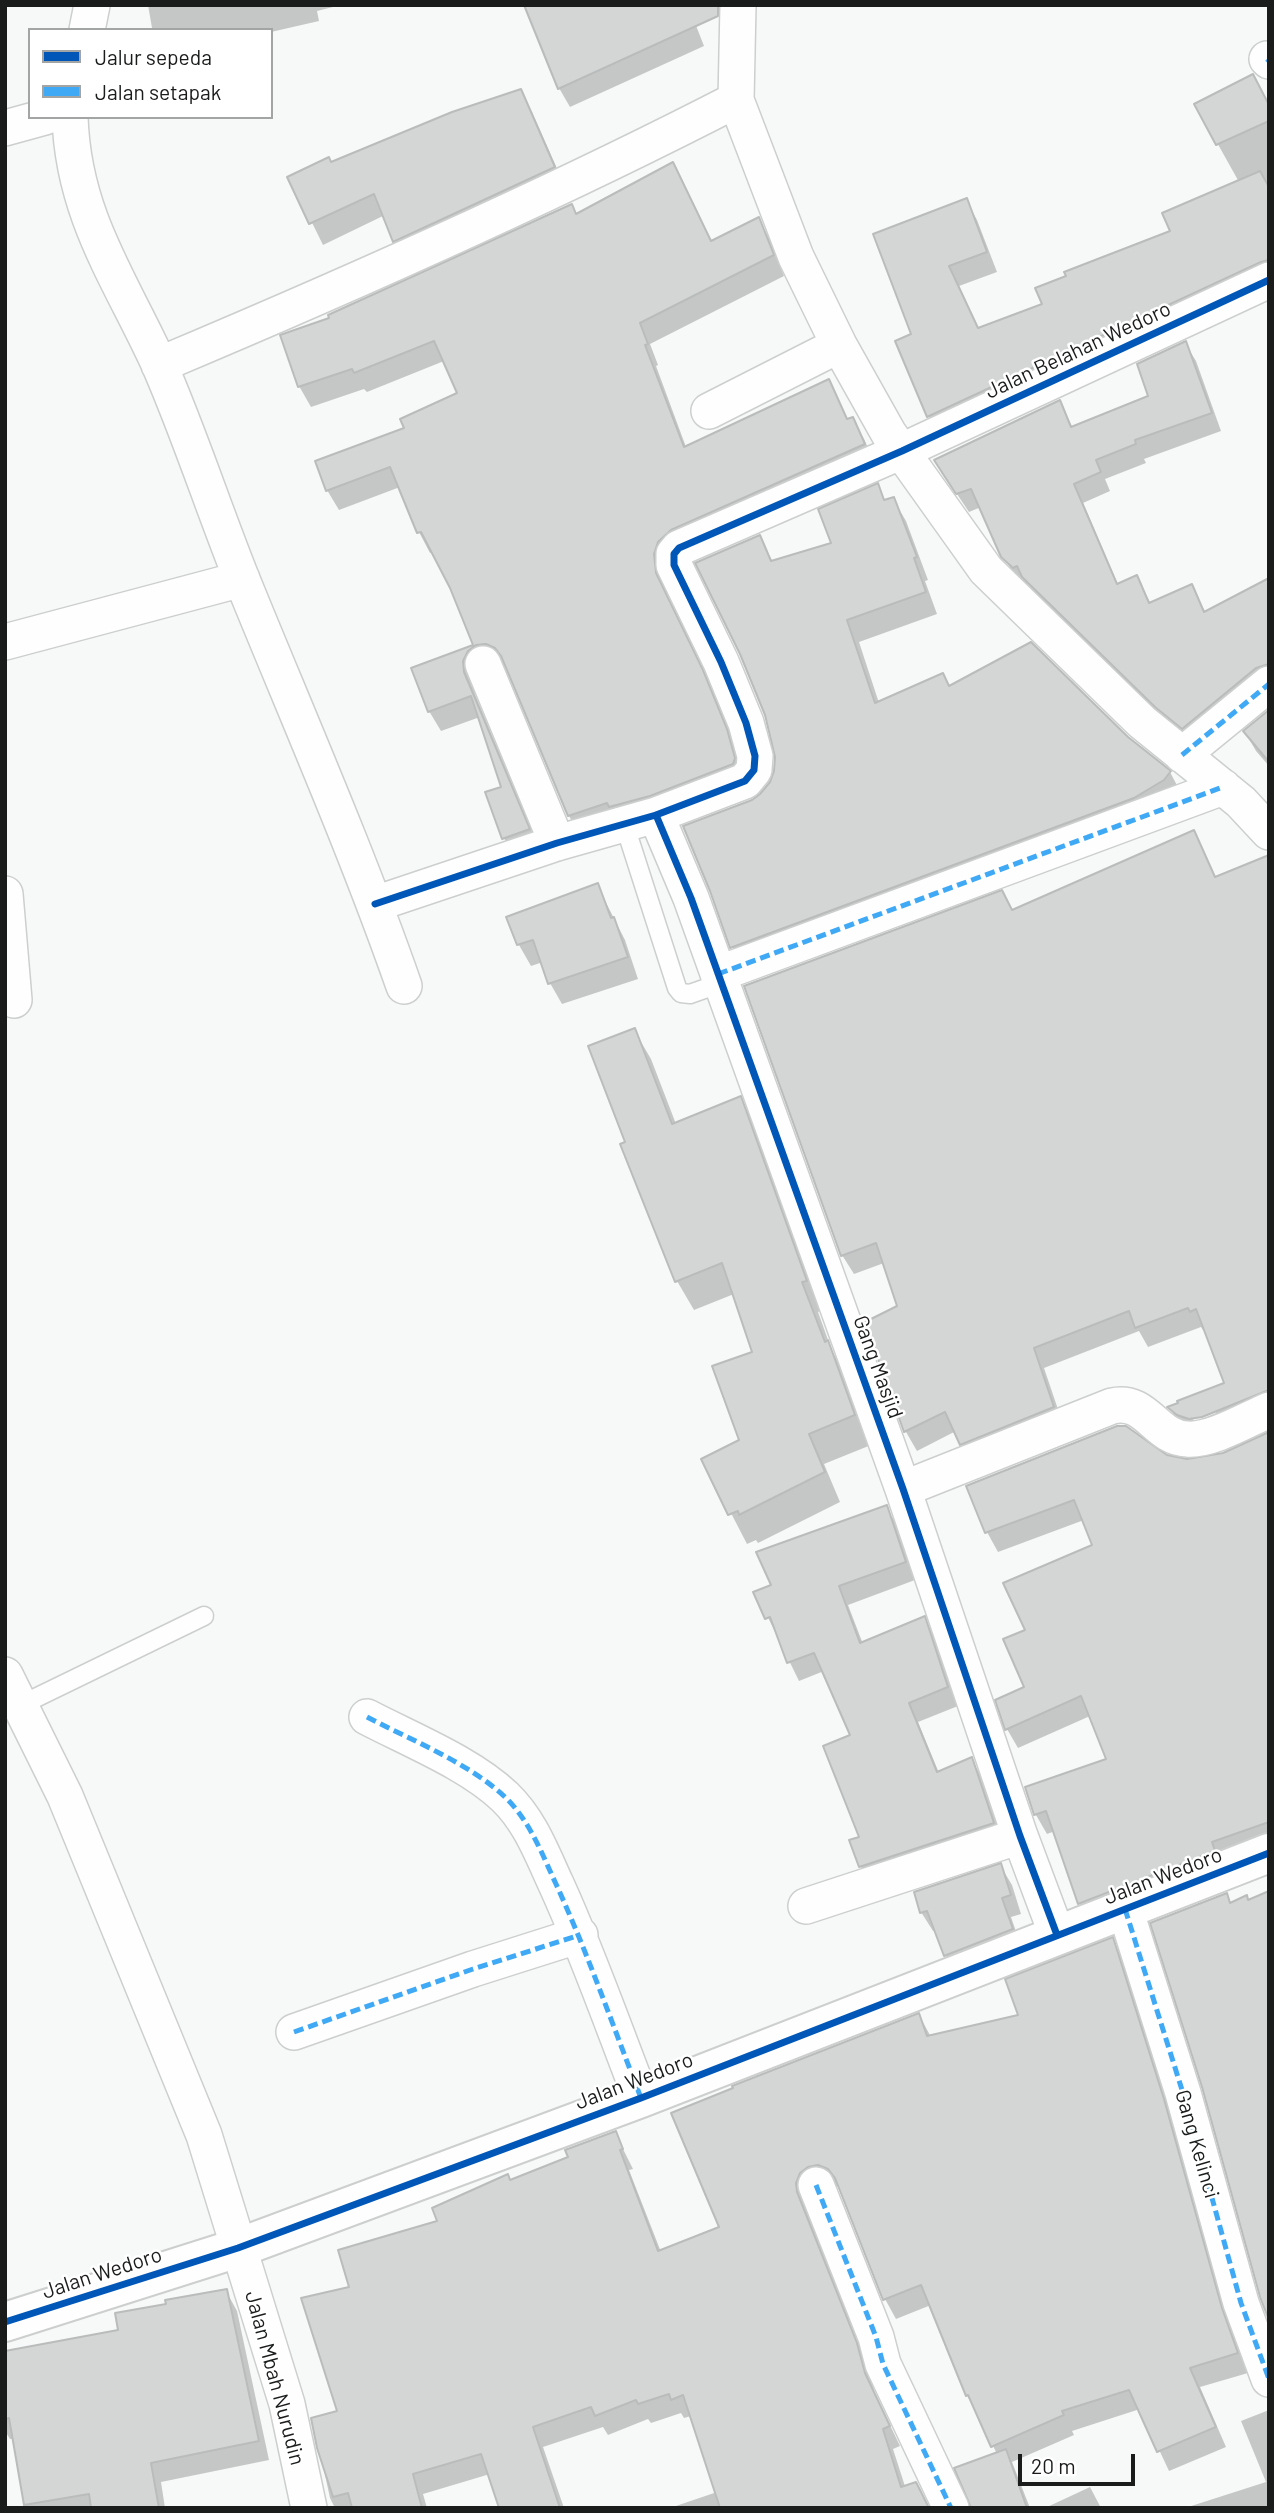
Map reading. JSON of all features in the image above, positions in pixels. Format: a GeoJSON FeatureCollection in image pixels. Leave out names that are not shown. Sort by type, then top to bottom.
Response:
{"type":"FeatureCollection","features":[{"type":"Feature","properties":{"kind":"street"},"geometry":{"type":"LineString","coordinates":[[87,28],[92,5]]}},
{"type":"Feature","properties":{"kind":"street"},"geometry":{"type":"LineString","coordinates":[[738,5],[736,100],[796,257],[839,345],[889,434],[986,570],[1142,722],[1182,755],[1244,794],[1269,832]]}},
{"type":"Feature","properties":{"kind":"street"},"geometry":{"type":"LineString","coordinates":[[159,365],[616,162],[736,100]]}},
{"type":"Feature","properties":{"kind":"street"},"geometry":{"type":"LineString","coordinates":[[5,128],[38,119]]}},
{"type":"Feature","properties":{"kind":"street"},"geometry":{"type":"LineString","coordinates":[[70,119],[74,162],[85,207],[108,265],[159,365],[242,579],[375,904],[404,986]]}},
{"type":"Feature","properties":{"kind":"street","name":"Jalan Belahan Wedoro"},"geometry":{"type":"LineString","coordinates":[[640,819],[745,781],[754,770],[755,756],[746,723],[721,662],[676,572],[674,554],[679,548],[902,451],[1269,280]]}},
{"type":"Feature","properties":{"kind":"street"},"geometry":{"type":"LineString","coordinates":[[709,411],[839,345]]}},
{"type":"Feature","properties":{"kind":"street"},"geometry":{"type":"LineString","coordinates":[[5,642],[242,579]]}},
{"type":"Feature","properties":{"kind":"street"},"geometry":{"type":"LineString","coordinates":[[483,664],[556,844]]}},
{"type":"Feature","properties":{"kind":"street"},"geometry":{"type":"LineString","coordinates":[[1182,755],[1269,684]]}},
{"type":"Feature","properties":{"kind":"street"},"geometry":{"type":"LineString","coordinates":[[719,979],[1244,794]]}},
{"type":"Feature","properties":{"kind":"street"},"geometry":{"type":"LineString","coordinates":[[375,904],[640,819]]}},
{"type":"Feature","properties":{"kind":"street","name":"Gang Masjid"},"geometry":{"type":"LineString","coordinates":[[640,819],[691,898],[903,1489],[1020,1836],[1057,1935]]}},
{"type":"Feature","properties":{"kind":"street"},"geometry":{"type":"LineString","coordinates":[[5,894],[14,1000]]}},
{"type":"Feature","properties":{"kind":"street"},"geometry":{"type":"LineString","coordinates":[[903,1489],[1124,1403],[1141,1410],[1171,1435],[1183,1439],[1203,1438],[1269,1410]]}},
{"type":"Feature","properties":{"kind":"street","name":"Jalan Mbah Nurudin"},"geometry":{"type":"LineString","coordinates":[[13,1690],[65,1796],[204,2135],[287,2404],[309,2508]]}},
{"type":"Feature","properties":{"kind":"street"},"geometry":{"type":"LineString","coordinates":[[367,1717],[491,1785],[517,1810],[533,1834],[580,1935],[641,2098]]}},
{"type":"Feature","properties":{"kind":"street"},"geometry":{"type":"LineString","coordinates":[[806,1906],[1020,1836]]}},
{"type":"Feature","properties":{"kind":"street","name":"Jalan Wedoro"},"geometry":{"type":"LineString","coordinates":[[5,2322],[238,2248],[641,2098],[1269,1853]]}},
{"type":"Feature","properties":{"kind":"street","name":"Gang Kelinci"},"geometry":{"type":"LineString","coordinates":[[1125,1909],[1180,2081],[1241,2303],[1269,2379]]}},
{"type":"Feature","properties":{"kind":"street"},"geometry":{"type":"LineString","coordinates":[[294,2032],[473,1969],[580,1935]]}},
{"type":"Feature","properties":{"kind":"street"},"geometry":{"type":"LineString","coordinates":[[816,2185],[876,2337],[883,2364],[951,2508]]}},
{"type":"Feature","properties":{"kind":"lane"},"geometry":{"type":"LineString","coordinates":[[13,1690],[204,1616]]}},
{"type":"Feature","properties":{"kind":"building"},"geometry":{"type":"Polygon","coordinates":[[[524,5],[718,5],[718,16],[558,89],[524,5]]]}},
{"type":"Feature","properties":{"kind":"building"},"geometry":{"type":"Polygon","coordinates":[[[1253,74],[1269,105],[1269,121],[1216,145],[1194,104],[1253,74]]]}},
{"type":"Feature","properties":{"kind":"building"},"geometry":{"type":"Polygon","coordinates":[[[521,89],[555,167],[393,242],[374,194],[309,224],[287,177],[329,157],[331,162],[452,112],[521,89]]]}},
{"type":"Feature","properties":{"kind":"building"},"geometry":{"type":"Polygon","coordinates":[[[673,162],[711,241],[759,217],[774,255],[640,323],[648,344],[645,345],[684,447],[829,379],[847,419],[853,417],[865,444],[671,530],[658,542],[654,554],[656,573],[703,670],[727,729],[735,758],[733,764],[650,796],[609,807],[607,803],[568,816],[501,656],[495,648],[486,644],[476,645],[468,651],[463,661],[464,672],[530,829],[502,839],[485,792],[501,787],[471,696],[428,712],[411,668],[473,645],[450,588],[421,532],[417,533],[390,467],[326,491],[315,461],[404,428],[400,419],[457,393],[434,341],[354,373],[352,369],[298,387],[280,335],[329,318],[328,315],[572,204],[576,214],[673,162]]]}},
{"type":"Feature","properties":{"kind":"building"},"geometry":{"type":"Polygon","coordinates":[[[1260,171],[1269,187],[1269,260],[927,417],[895,341],[911,334],[873,234],[967,198],[987,252],[949,266],[978,328],[1042,304],[1035,288],[1066,276],[1064,272],[1170,231],[1162,213],[1260,171]]]}},
{"type":"Feature","properties":{"kind":"building"},"geometry":{"type":"Polygon","coordinates":[[[1186,341],[1212,413],[1135,440],[1136,444],[1096,460],[1101,472],[1074,484],[1117,584],[1137,575],[1149,603],[1192,584],[1204,612],[1269,578],[1269,664],[1256,668],[1182,729],[1155,707],[1022,577],[1017,566],[1013,568],[1001,557],[971,489],[956,494],[934,460],[1060,400],[1071,427],[1148,396],[1137,364],[1186,341]]]}},
{"type":"Feature","properties":{"kind":"building"},"geometry":{"type":"Polygon","coordinates":[[[878,483],[884,500],[894,497],[917,557],[914,558],[926,592],[847,620],[875,703],[943,673],[949,686],[1031,642],[1128,737],[1171,771],[1164,780],[1134,798],[730,948],[683,826],[752,800],[760,794],[770,782],[775,757],[765,715],[740,654],[695,563],[760,535],[771,561],[831,543],[818,509],[878,483]]]}},
{"type":"Feature","properties":{"kind":"building"},"geometry":{"type":"Polygon","coordinates":[[[1269,710],[1269,762],[1243,731],[1269,710]]]}},
{"type":"Feature","properties":{"kind":"building"},"geometry":{"type":"Polygon","coordinates":[[[1194,830],[1215,877],[1269,855],[1269,1390],[1202,1417],[1189,1419],[1177,1415],[1167,1407],[1224,1383],[1196,1309],[1190,1312],[1188,1308],[1135,1328],[1129,1311],[1034,1348],[1054,1407],[960,1445],[945,1412],[904,1432],[865,1322],[897,1306],[876,1243],[841,1256],[744,986],[1002,890],[1012,910],[1194,830]]]}},
{"type":"Feature","properties":{"kind":"building"},"geometry":{"type":"Polygon","coordinates":[[[598,883],[628,957],[548,984],[533,940],[517,945],[506,917],[598,883]]]}},
{"type":"Feature","properties":{"kind":"building"},"geometry":{"type":"Polygon","coordinates":[[[635,1028],[672,1124],[741,1096],[807,1281],[802,1282],[825,1342],[828,1340],[855,1415],[809,1434],[825,1472],[739,1515],[738,1511],[728,1515],[701,1459],[739,1440],[712,1366],[752,1352],[722,1263],[675,1282],[620,1144],[625,1142],[588,1046],[635,1028]]]}},
{"type":"Feature","properties":{"kind":"building"},"geometry":{"type":"Polygon","coordinates":[[[1117,1426],[1126,1426],[1167,1455],[1187,1459],[1223,1453],[1269,1432],[1269,1822],[1212,1842],[1215,1851],[1078,1904],[1046,1811],[1034,1815],[1025,1787],[1106,1759],[1081,1696],[1005,1730],[995,1700],[1024,1687],[1003,1639],[1025,1630],[1003,1583],[1092,1545],[1074,1500],[985,1533],[966,1486],[1117,1426]]]}},
{"type":"Feature","properties":{"kind":"building"},"geometry":{"type":"Polygon","coordinates":[[[887,1505],[906,1562],[839,1586],[860,1643],[925,1616],[948,1687],[909,1703],[937,1772],[972,1757],[994,1823],[859,1867],[849,1840],[859,1837],[823,1746],[850,1735],[814,1653],[787,1663],[770,1617],[765,1619],[753,1592],[771,1585],[756,1552],[887,1505]]]}},
{"type":"Feature","properties":{"kind":"building"},"geometry":{"type":"Polygon","coordinates":[[[1001,1863],[1011,1895],[1002,1898],[1013,1929],[944,1956],[927,1911],[920,1913],[914,1892],[1001,1863]]]}},
{"type":"Feature","properties":{"kind":"building"},"geometry":{"type":"Polygon","coordinates":[[[1269,1891],[1269,2320],[1260,2297],[1202,2087],[1150,1923],[1227,1893],[1230,1903],[1247,1895],[1248,1900],[1269,1891]]]}},
{"type":"Feature","properties":{"kind":"building"},"geometry":{"type":"Polygon","coordinates":[[[1113,1937],[1164,2099],[1222,2308],[1238,2353],[1190,2368],[1216,2427],[1157,2452],[1129,2390],[1062,2411],[1064,2415],[991,2447],[968,2395],[966,2396],[921,2285],[883,2300],[835,2178],[828,2169],[818,2165],[808,2167],[800,2173],[796,2183],[797,2192],[857,2343],[865,2373],[890,2426],[883,2429],[901,2487],[916,2482],[929,2508],[720,2508],[683,2395],[671,2400],[669,2394],[638,2404],[636,2400],[595,2416],[591,2407],[533,2427],[560,2508],[499,2508],[481,2454],[413,2474],[422,2508],[352,2508],[348,2493],[333,2497],[317,2448],[311,2418],[337,2411],[301,2298],[349,2287],[338,2250],[437,2221],[432,2208],[508,2174],[510,2180],[568,2157],[565,2150],[616,2131],[623,2149],[620,2150],[658,2251],[719,2227],[671,2113],[733,2088],[732,2086],[919,2013],[927,2036],[1018,2015],[1005,1979],[1113,1937]]]}},
{"type":"Feature","properties":{"kind":"building"},"geometry":{"type":"Polygon","coordinates":[[[227,2289],[259,2441],[151,2463],[159,2508],[91,2508],[89,2494],[24,2505],[9,2418],[5,2419],[5,2351],[118,2330],[115,2313],[166,2304],[165,2300],[227,2289]]]}},
{"type":"Feature","properties":{"kind":"building"},"geometry":{"type":"Polygon","coordinates":[[[1006,2449],[1027,2508],[971,2508],[954,2468],[1006,2449]]]}},
{"type":"Feature","properties":{"kind":"marked path"},"geometry":{"type":"LineString","coordinates":[[1182,755],[1269,684]]}},
{"type":"Feature","properties":{"kind":"marked path"},"geometry":{"type":"LineString","coordinates":[[718,974],[1223,787]]}},
{"type":"Feature","properties":{"kind":"marked path"},"geometry":{"type":"LineString","coordinates":[[367,1717],[474,1773],[505,1797],[522,1817],[568,1910],[641,2098]]}},
{"type":"Feature","properties":{"kind":"marked path"},"geometry":{"type":"LineString","coordinates":[[1125,1909],[1183,2093],[1241,2303],[1269,2379]]}},
{"type":"Feature","properties":{"kind":"marked path"},"geometry":{"type":"LineString","coordinates":[[294,2032],[473,1969],[580,1935]]}},
{"type":"Feature","properties":{"kind":"marked path"},"geometry":{"type":"LineString","coordinates":[[816,2185],[876,2337],[883,2364],[951,2508]]}},
{"type":"Feature","properties":{"kind":"cycle path"},"geometry":{"type":"LineString","coordinates":[[375,904],[557,843],[656,815],[745,781],[754,770],[755,756],[746,723],[721,662],[674,565],[674,554],[679,548],[902,451],[1269,280]]}},
{"type":"Feature","properties":{"kind":"cycle path"},"geometry":{"type":"LineString","coordinates":[[656,815],[691,898],[903,1489],[1020,1836],[1057,1935]]}},
{"type":"Feature","properties":{"kind":"cycle path"},"geometry":{"type":"LineString","coordinates":[[5,2322],[238,2248],[641,2098],[1269,1853]]}}]}
